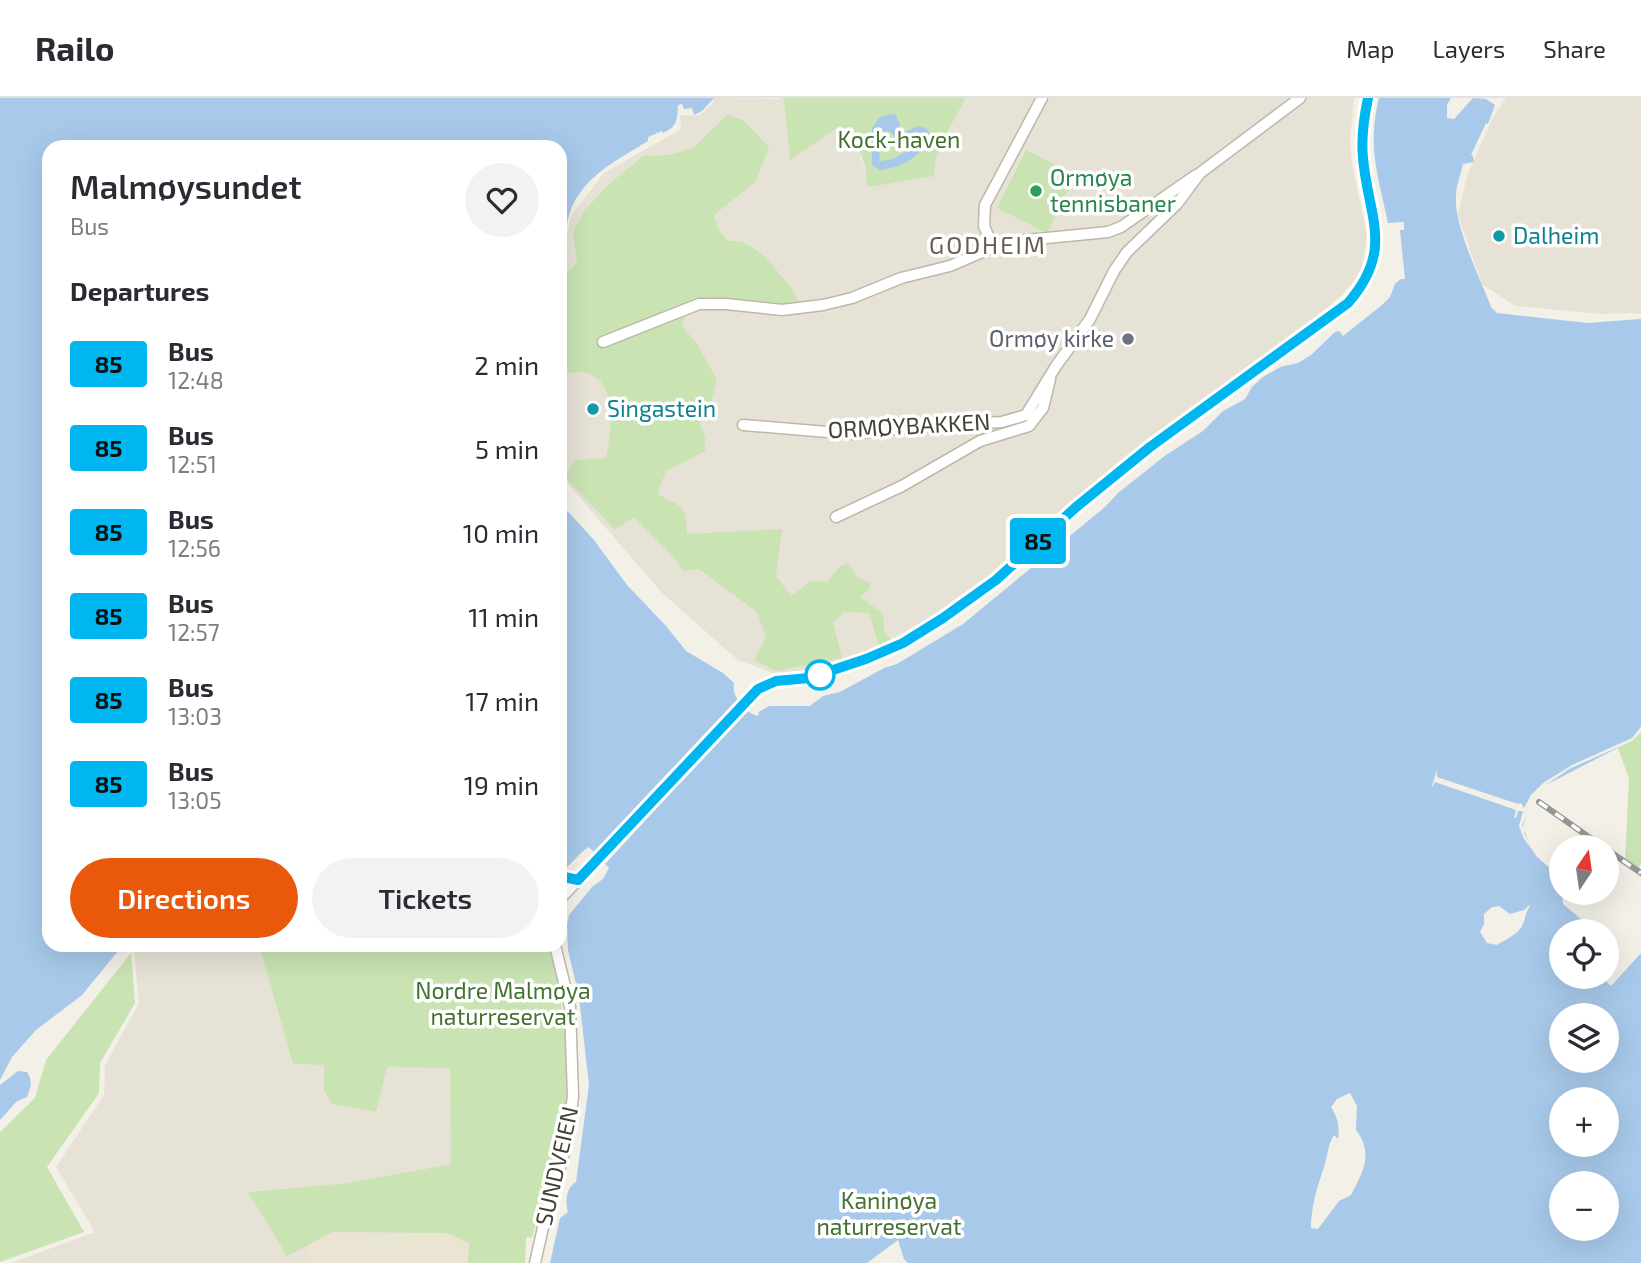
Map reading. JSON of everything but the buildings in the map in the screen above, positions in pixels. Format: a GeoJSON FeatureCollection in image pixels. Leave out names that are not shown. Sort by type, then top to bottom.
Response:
{"type":"FeatureCollection","features":[{"type":"Feature","properties":{"kind":"street"},"geometry":{"type":"LineString","coordinates":[[993,247],[984,226],[985,205],[1042,98]]}},
{"type":"Feature","properties":{"kind":"street","name":"ORMØYBAKKEN"},"geometry":{"type":"LineString","coordinates":[[743,425],[851,434],[922,426],[1002,422],[1027,415],[1050,375],[1090,319],[1119,263],[1128,252],[1177,204],[1200,173],[1300,98]]}},
{"type":"Feature","properties":{"kind":"street"},"geometry":{"type":"LineString","coordinates":[[567,892],[758,689],[769,683],[809,678],[866,659],[903,643],[943,618],[996,580],[1075,508],[1150,447],[1348,303],[1361,288],[1374,255],[1375,223],[1362,145],[1368,98]]}},
{"type":"Feature","properties":{"kind":"street"},"geometry":{"type":"LineString","coordinates":[[603,342],[704,303],[799,309],[842,301],[901,278],[950,266],[1005,242],[1081,236],[1121,227],[1200,173]]}},
{"type":"Feature","properties":{"kind":"street","name":"ORMØYBAKKEN"},"geometry":{"type":"LineString","coordinates":[[836,517],[902,486],[980,441],[1029,426],[1045,404],[1051,383],[1050,375]]}},
{"type":"Feature","properties":{"kind":"street"},"geometry":{"type":"LineString","coordinates":[[567,878],[578,880]]}},
{"type":"Feature","properties":{"kind":"street","name":"SUNDVEIEN"},"geometry":{"type":"LineString","coordinates":[[535,1263],[567,1143],[573,1096],[570,1007],[557,952]]}},
{"type":"Feature","properties":{"kind":"shaded area"},"geometry":{"type":"Polygon","coordinates":[[[714,98],[784,99],[790,159],[840,125],[860,149],[860,158],[865,166],[865,182],[934,162],[942,140],[965,98],[1354,98],[1350,141],[1352,165],[1367,234],[1363,265],[1357,278],[1322,315],[1079,497],[1001,568],[950,608],[858,656],[822,667],[775,674],[738,660],[661,592],[567,483],[567,235],[571,216],[604,173],[681,129],[680,115],[699,116],[712,104],[714,98]]]}},
{"type":"Feature","properties":{"kind":"shaded area"},"geometry":{"type":"Polygon","coordinates":[[[1506,98],[1641,98],[1641,313],[1601,314],[1515,306],[1482,284],[1458,215],[1467,176],[1492,119],[1506,98]]]}},
{"type":"Feature","properties":{"kind":"shaded area"},"geometry":{"type":"Polygon","coordinates":[[[134,952],[261,952],[293,1064],[450,1068],[451,1164],[347,1183],[248,1192],[333,1232],[468,1263],[11,1263],[95,1232],[56,1167],[104,1095],[105,1065],[139,1003],[134,952]]]}},
{"type":"Feature","properties":{"kind":"shaded area"},"geometry":{"type":"Polygon","coordinates":[[[314,1230],[469,1230],[481,1263],[311,1263],[307,1244],[314,1230]]]}},
{"type":"Feature","properties":{"kind":"green space","name":"Kock-haven"},"geometry":{"type":"Polygon","coordinates":[[[780,98],[965,98],[940,145],[934,176],[869,187],[860,149],[840,126],[790,160],[784,99],[780,98]]]}},
{"type":"Feature","properties":{"kind":"green space"},"geometry":{"type":"Polygon","coordinates":[[[727,115],[743,120],[769,147],[756,181],[714,215],[718,229],[727,241],[742,242],[761,253],[802,305],[706,297],[687,310],[682,326],[697,344],[717,380],[710,406],[699,421],[705,438],[705,451],[666,471],[657,494],[684,511],[687,534],[782,529],[776,576],[791,596],[811,581],[827,582],[839,567],[848,563],[858,578],[870,582],[869,590],[860,597],[883,614],[884,633],[891,639],[879,646],[869,613],[844,612],[833,623],[842,658],[776,671],[754,660],[766,637],[757,612],[699,569],[684,571],[634,517],[615,530],[567,479],[567,474],[575,460],[606,458],[611,421],[608,395],[602,384],[594,376],[580,372],[567,374],[567,272],[577,262],[573,232],[585,210],[608,185],[643,156],[671,155],[694,147],[727,115]]]}},
{"type":"Feature","properties":{"kind":"green space","name":"Ormøya tennisbaner"},"geometry":{"type":"Polygon","coordinates":[[[1026,150],[1076,175],[1047,233],[997,208],[1026,150]]]}},
{"type":"Feature","properties":{"kind":"green space"},"geometry":{"type":"Polygon","coordinates":[[[1641,726],[1641,864],[1638,870],[1625,860],[1629,779],[1618,748],[1631,741],[1641,726]]]}},
{"type":"Feature","properties":{"kind":"green space","name":"Nordre Malmøya naturreservat"},"geometry":{"type":"Polygon","coordinates":[[[261,952],[552,952],[565,1038],[566,1107],[553,1171],[532,1238],[527,1237],[526,1240],[525,1263],[468,1263],[469,1243],[447,1233],[333,1232],[287,1256],[248,1192],[347,1183],[451,1164],[450,1068],[387,1067],[376,1112],[332,1104],[324,1091],[324,1065],[293,1064],[261,952]]]}},
{"type":"Feature","properties":{"kind":"green space"},"geometry":{"type":"Polygon","coordinates":[[[131,953],[135,1003],[100,1063],[99,1093],[47,1167],[84,1232],[0,1262],[0,1132],[35,1098],[46,1060],[131,953]]]}},
{"type":"Feature","properties":{"kind":"water"},"geometry":{"type":"Polygon","coordinates":[[[0,98],[714,98],[702,111],[694,115],[692,108],[684,109],[682,104],[678,105],[674,126],[663,133],[662,131],[648,137],[648,141],[594,177],[577,197],[567,227],[567,140],[42,140],[42,952],[117,952],[82,995],[36,1030],[12,1057],[0,1080],[0,98]]]}},
{"type":"Feature","properties":{"kind":"water"},"geometry":{"type":"Polygon","coordinates":[[[1379,98],[1451,98],[1447,105],[1447,118],[1454,119],[1473,98],[1486,99],[1495,105],[1471,155],[1474,162],[1463,164],[1456,208],[1463,236],[1491,307],[1497,313],[1587,323],[1641,319],[1641,726],[1631,741],[1540,788],[1530,801],[1523,827],[1536,856],[1549,867],[1549,905],[1564,905],[1581,919],[1549,919],[1549,989],[1619,989],[1619,977],[1641,953],[1641,1263],[908,1263],[898,1240],[867,1263],[550,1263],[560,1218],[568,1212],[568,1191],[576,1182],[589,1085],[579,997],[568,950],[567,925],[569,915],[592,887],[603,879],[609,868],[589,847],[567,867],[567,511],[594,540],[627,585],[686,651],[723,673],[734,683],[737,698],[748,711],[758,716],[759,712],[769,706],[810,706],[823,696],[840,692],[884,668],[897,664],[963,624],[1105,507],[1118,493],[1166,455],[1203,431],[1223,411],[1245,399],[1252,387],[1263,377],[1311,355],[1335,332],[1339,331],[1343,336],[1382,305],[1390,297],[1395,284],[1405,279],[1400,230],[1404,230],[1404,222],[1388,223],[1374,147],[1379,98]],[[1531,904],[1524,910],[1510,914],[1499,906],[1492,907],[1484,914],[1484,924],[1480,932],[1487,943],[1497,945],[1517,932],[1531,904]],[[1350,1093],[1337,1099],[1331,1107],[1338,1122],[1339,1135],[1338,1139],[1334,1135],[1330,1143],[1315,1197],[1311,1228],[1318,1229],[1339,1201],[1351,1195],[1365,1162],[1364,1147],[1356,1130],[1357,1106],[1350,1093]]]}},
{"type":"Feature","properties":{"kind":"water"},"geometry":{"type":"Polygon","coordinates":[[[896,115],[900,124],[899,131],[902,133],[919,126],[927,129],[930,135],[922,149],[910,160],[879,170],[872,165],[872,128],[879,118],[896,115]],[[886,131],[881,135],[879,161],[896,157],[909,146],[903,140],[897,141],[891,132],[886,131]]]}},
{"type":"Feature","properties":{"kind":"water"},"geometry":{"type":"Polygon","coordinates":[[[18,1071],[27,1072],[30,1079],[27,1097],[17,1101],[0,1120],[0,1085],[18,1071]]]}},
{"type":"Feature","properties":{"kind":"pier"},"geometry":{"type":"Polygon","coordinates":[[[741,697],[749,707],[606,863],[596,853],[741,697]]]}},
{"type":"Feature","properties":{"kind":"pier"},"geometry":{"type":"Polygon","coordinates":[[[1641,727],[1641,732],[1632,741],[1569,769],[1543,787],[1532,801],[1522,826],[1529,843],[1546,859],[1534,852],[1524,839],[1519,826],[1523,811],[1518,811],[1514,818],[1516,810],[1435,782],[1431,789],[1437,770],[1437,777],[1521,803],[1524,808],[1531,795],[1543,783],[1572,765],[1632,738],[1641,727]]]}},
{"type":"Feature","properties":{"kind":"railway"},"geometry":{"type":"LineString","coordinates":[[1539,802],[1586,835]]}},
{"type":"Feature","properties":{"kind":"railway"},"geometry":{"type":"LineString","coordinates":[[1619,858],[1641,873]]}},
{"type":"Feature","properties":{"kind":"bus line","name":"85"},"geometry":{"type":"LineString","coordinates":[[567,877],[578,880],[763,685],[809,678],[866,659],[903,643],[966,603],[1150,447],[1348,303],[1361,288],[1370,271],[1374,255],[1375,223],[1362,145],[1368,98]]}},
{"type":"Feature","properties":{"kind":"place","name":"Ormøya tennisbaner"},"geometry":{"type":"Point","coordinates":[1036,191]}},
{"type":"Feature","properties":{"kind":"place","name":"Dalheim"},"geometry":{"type":"Point","coordinates":[1499,236]}},
{"type":"Feature","properties":{"kind":"place","name":"Ormøy kirke"},"geometry":{"type":"Point","coordinates":[1128,339]}},
{"type":"Feature","properties":{"kind":"place","name":"Singastein"},"geometry":{"type":"Point","coordinates":[593,409]}},
{"type":"Feature","properties":{"kind":"district","name":"GODHEIM"},"geometry":{"type":"Point","coordinates":[988,246]}},
{"type":"Feature","properties":{"kind":"park label","name":"Kaninøya naturreservat"},"geometry":{"type":"Point","coordinates":[889,1214]}}]}
